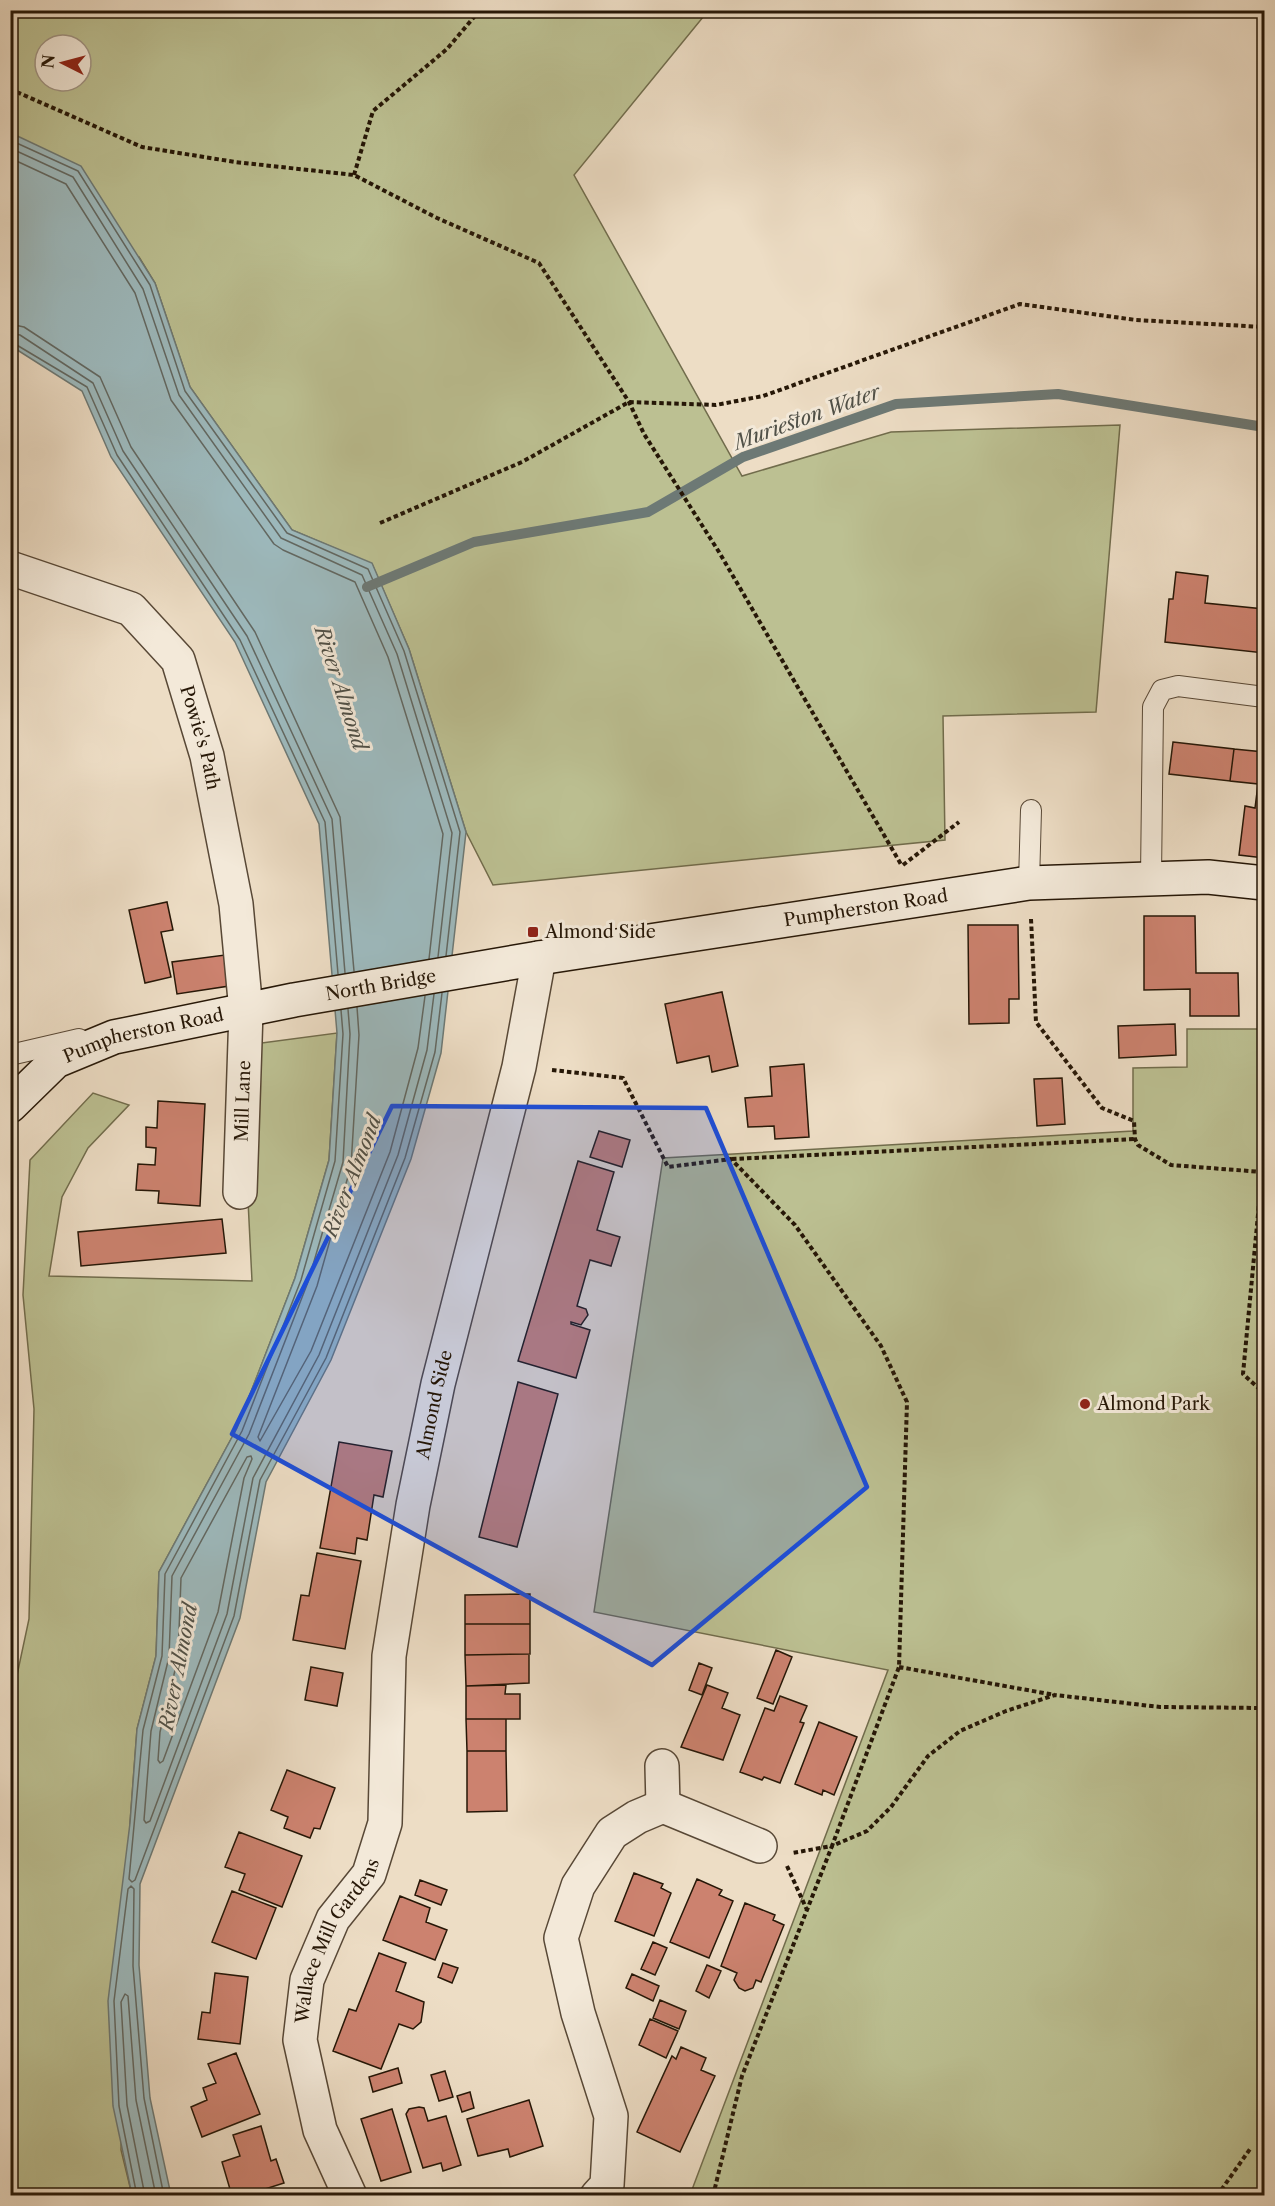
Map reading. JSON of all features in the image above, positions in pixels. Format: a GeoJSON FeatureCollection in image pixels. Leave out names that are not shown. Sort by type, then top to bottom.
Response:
{"type":"FeatureCollection","features":[{"type":"Feature","properties":{"kind":"street","name":"Powie's Path"},"geometry":{"type":"LineString","coordinates":[[10,567],[131,609],[178,660],[207,756],[234,892],[246,1011]]}},
{"type":"Feature","properties":{"kind":"street","name":"Pumpherston Road"},"geometry":{"type":"LineString","coordinates":[[470,970],[1029,883],[1152,877],[1208,877],[1264,883]]}},
{"type":"Feature","properties":{"kind":"street","name":"Almond Side"},"geometry":{"type":"LineString","coordinates":[[385,1823],[389,1656],[413,1505],[438,1384],[519,1067],[539,958]]}},
{"type":"Feature","properties":{"kind":"street","name":"North Bridge"},"geometry":{"type":"LineString","coordinates":[[294,1000],[470,970]]}},
{"type":"Feature","properties":{"kind":"street","name":"Pumpherston Road"},"geometry":{"type":"LineString","coordinates":[[10,1106],[56,1061],[114,1037],[294,1000]]}},
{"type":"Feature","properties":{"kind":"street","name":"Mill Lane"},"geometry":{"type":"LineString","coordinates":[[240,1192],[246,1011]]}},
{"type":"Feature","properties":{"kind":"street"},"geometry":{"type":"LineString","coordinates":[[662,1766],[663,1806]]}},
{"type":"Feature","properties":{"kind":"street"},"geometry":{"type":"LineString","coordinates":[[597,2196],[608,2185],[611,2116],[578,2013],[561,1938],[578,1886],[612,1833],[637,1817],[663,1806],[771,1850]]}},
{"type":"Feature","properties":{"kind":"street","name":"Wallace Mill Gardens"},"geometry":{"type":"LineString","coordinates":[[350,2196],[320,2130],[300,2040],[308,1980],[333,1919],[369,1874],[385,1823]]}},
{"type":"Feature","properties":{"kind":"lane"},"geometry":{"type":"LineString","coordinates":[[1152,877],[1153,707],[1162,690],[1178,686],[1264,698]]}},
{"type":"Feature","properties":{"kind":"lane"},"geometry":{"type":"LineString","coordinates":[[1029,883],[1031,810]]}},
{"type":"Feature","properties":{"kind":"lane"},"geometry":{"type":"LineString","coordinates":[[10,1055],[73,1039],[114,1037]]}},
{"type":"Feature","properties":{"kind":"path"},"geometry":{"type":"LineString","coordinates":[[354,175],[373,111],[447,49],[480,10]]}},
{"type":"Feature","properties":{"kind":"path"},"geometry":{"type":"LineString","coordinates":[[10,89],[142,147],[235,162],[354,175],[437,218],[539,262],[629,402],[644,434],[720,552],[903,865]]}},
{"type":"Feature","properties":{"kind":"path"},"geometry":{"type":"LineString","coordinates":[[380,523],[522,462],[629,402],[716,405],[763,396],[1020,304],[1136,320],[1264,327]]}},
{"type":"Feature","properties":{"kind":"path"},"geometry":{"type":"LineString","coordinates":[[892,870],[903,865],[959,822]]}},
{"type":"Feature","properties":{"kind":"path"},"geometry":{"type":"LineString","coordinates":[[1029,883],[1036,1022],[1102,1108],[1134,1121],[1135,1139],[1138,1145],[1171,1165],[1262,1172],[1243,1374],[1264,1393]]}},
{"type":"Feature","properties":{"kind":"path"},"geometry":{"type":"LineString","coordinates":[[519,1067],[622,1078],[668,1167],[731,1159],[1135,1139]]}},
{"type":"Feature","properties":{"kind":"path"},"geometry":{"type":"LineString","coordinates":[[712,2196],[742,2076],[899,1666],[907,1402],[881,1346],[795,1225],[731,1159]]}},
{"type":"Feature","properties":{"kind":"path"},"geometry":{"type":"LineString","coordinates":[[899,1666],[1055,1695],[1160,1707],[1264,1708]]}},
{"type":"Feature","properties":{"kind":"path"},"geometry":{"type":"LineString","coordinates":[[807,1910],[771,1850],[832,1846],[867,1831],[891,1807],[927,1756],[960,1731],[1006,1711],[1055,1695]]}},
{"type":"Feature","properties":{"kind":"path"},"geometry":{"type":"LineString","coordinates":[[1217,2196],[1250,2149]]}},
{"type":"Feature","properties":{"kind":"highlighted area"},"geometry":{"type":"Polygon","coordinates":[[[392,1106],[706,1108],[867,1487],[652,1665],[232,1434],[392,1106]]]}},
{"type":"Feature","properties":{"kind":"green space"},"geometry":{"type":"Polygon","coordinates":[[[10,11],[708,11],[574,175],[742,476],[891,432],[1120,425],[1096,712],[943,716],[945,840],[493,885],[466,832],[409,649],[372,564],[292,530],[190,387],[155,283],[139,257],[11,233],[10,11]]]}},
{"type":"Feature","properties":{"kind":"green space"},"geometry":{"type":"Polygon","coordinates":[[[1187,1029],[1264,1029],[1264,2158],[1262,2157],[1264,2195],[690,2195],[888,1670],[594,1612],[663,1158],[1133,1131],[1133,1068],[1187,1067],[1187,1029]]]}},
{"type":"Feature","properties":{"kind":"green space"},"geometry":{"type":"Polygon","coordinates":[[[337,1033],[329,1160],[295,1278],[237,1428],[159,1572],[156,1656],[137,1729],[130,1823],[121,2150],[132,2195],[11,2196],[10,1708],[29,1619],[34,1409],[23,1295],[30,1160],[93,1093],[129,1105],[88,1148],[62,1197],[49,1276],[252,1281],[246,1160],[254,1044],[337,1033]]]}},
{"type":"Feature","properties":{"kind":"water","name":"River Almond"},"geometry":{"type":"Polygon","coordinates":[[[11,133],[81,166],[155,283],[190,387],[292,530],[372,563],[409,649],[466,832],[441,1053],[411,1159],[331,1360],[266,1482],[240,1618],[140,1884],[139,1965],[150,2098],[171,2195],[132,2195],[113,2106],[108,2001],[130,1823],[137,1729],[156,1656],[159,1572],[237,1428],[295,1278],[329,1160],[337,1033],[319,824],[235,642],[111,457],[82,391],[11,346],[11,133]]]}},
{"type":"Feature","properties":{"kind":"building"},"geometry":{"type":"Polygon","coordinates":[[[1176,572],[1208,576],[1205,603],[1264,609],[1264,653],[1165,642],[1169,599],[1173,599],[1176,572]]]}},
{"type":"Feature","properties":{"kind":"building"},"geometry":{"type":"Polygon","coordinates":[[[1173,742],[1234,749],[1230,781],[1169,774],[1173,742]]]}},
{"type":"Feature","properties":{"kind":"building"},"geometry":{"type":"Polygon","coordinates":[[[1234,749],[1264,752],[1264,858],[1239,855],[1245,806],[1255,808],[1258,784],[1230,781],[1234,749]]]}},
{"type":"Feature","properties":{"kind":"building"},"geometry":{"type":"Polygon","coordinates":[[[167,902],[173,930],[161,932],[171,977],[145,983],[129,910],[167,902]]]}},
{"type":"Feature","properties":{"kind":"building"},"geometry":{"type":"Polygon","coordinates":[[[1144,916],[1195,916],[1196,973],[1238,973],[1239,1016],[1190,1016],[1190,989],[1144,990],[1144,916]]]}},
{"type":"Feature","properties":{"kind":"building"},"geometry":{"type":"Polygon","coordinates":[[[968,925],[1018,925],[1019,999],[1009,999],[1009,1023],[969,1024],[968,925]]]}},
{"type":"Feature","properties":{"kind":"building"},"geometry":{"type":"Polygon","coordinates":[[[225,955],[229,986],[177,994],[172,962],[225,955]]]}},
{"type":"Feature","properties":{"kind":"building"},"geometry":{"type":"Polygon","coordinates":[[[722,992],[738,1066],[712,1072],[709,1056],[677,1063],[665,1004],[722,992]]]}},
{"type":"Feature","properties":{"kind":"building"},"geometry":{"type":"Polygon","coordinates":[[[1175,1024],[1176,1055],[1119,1058],[1118,1026],[1175,1024]]]}},
{"type":"Feature","properties":{"kind":"building"},"geometry":{"type":"Polygon","coordinates":[[[804,1064],[809,1137],[775,1139],[774,1126],[748,1127],[745,1098],[772,1096],[770,1067],[804,1064]]]}},
{"type":"Feature","properties":{"kind":"building"},"geometry":{"type":"Polygon","coordinates":[[[1062,1078],[1065,1124],[1037,1126],[1034,1079],[1062,1078]]]}},
{"type":"Feature","properties":{"kind":"building"},"geometry":{"type":"Polygon","coordinates":[[[158,1101],[205,1104],[200,1206],[158,1203],[159,1191],[136,1190],[138,1164],[155,1165],[156,1148],[146,1147],[146,1127],[157,1128],[158,1101]]]}},
{"type":"Feature","properties":{"kind":"building"},"geometry":{"type":"Polygon","coordinates":[[[599,1131],[630,1140],[622,1167],[590,1157],[599,1131]]]}},
{"type":"Feature","properties":{"kind":"building"},"geometry":{"type":"Polygon","coordinates":[[[578,1161],[614,1172],[597,1230],[620,1237],[611,1266],[590,1260],[577,1306],[586,1309],[588,1315],[581,1325],[571,1322],[571,1324],[590,1330],[576,1378],[518,1361],[578,1161]]]}},
{"type":"Feature","properties":{"kind":"building"},"geometry":{"type":"Polygon","coordinates":[[[222,1219],[226,1253],[81,1266],[78,1232],[222,1219]]]}},
{"type":"Feature","properties":{"kind":"building"},"geometry":{"type":"Polygon","coordinates":[[[518,1382],[558,1394],[517,1547],[479,1537],[518,1382]]]}},
{"type":"Feature","properties":{"kind":"building"},"geometry":{"type":"Polygon","coordinates":[[[339,1442],[392,1451],[383,1497],[374,1495],[367,1540],[357,1538],[355,1554],[320,1548],[339,1442]]]}},
{"type":"Feature","properties":{"kind":"building"},"geometry":{"type":"Polygon","coordinates":[[[317,1553],[361,1561],[345,1649],[293,1640],[301,1595],[309,1596],[317,1553]]]}},
{"type":"Feature","properties":{"kind":"building"},"geometry":{"type":"Polygon","coordinates":[[[530,1594],[530,1624],[465,1624],[465,1595],[530,1594]]]}},
{"type":"Feature","properties":{"kind":"building"},"geometry":{"type":"Polygon","coordinates":[[[465,1624],[530,1624],[530,1654],[465,1655],[465,1624]]]}},
{"type":"Feature","properties":{"kind":"building"},"geometry":{"type":"Polygon","coordinates":[[[776,1650],[792,1657],[773,1704],[757,1698],[776,1650]]]}},
{"type":"Feature","properties":{"kind":"building"},"geometry":{"type":"Polygon","coordinates":[[[529,1654],[529,1683],[466,1686],[465,1655],[529,1654]]]}},
{"type":"Feature","properties":{"kind":"building"},"geometry":{"type":"Polygon","coordinates":[[[699,1663],[712,1668],[702,1695],[689,1690],[699,1663]]]}},
{"type":"Feature","properties":{"kind":"building"},"geometry":{"type":"Polygon","coordinates":[[[311,1667],[343,1673],[337,1706],[305,1700],[311,1667]]]}},
{"type":"Feature","properties":{"kind":"building"},"geometry":{"type":"Polygon","coordinates":[[[506,1685],[505,1694],[520,1694],[520,1719],[466,1719],[466,1686],[506,1685]]]}},
{"type":"Feature","properties":{"kind":"building"},"geometry":{"type":"Polygon","coordinates":[[[707,1685],[728,1693],[722,1708],[740,1715],[723,1760],[681,1747],[707,1685]]]}},
{"type":"Feature","properties":{"kind":"building"},"geometry":{"type":"Polygon","coordinates":[[[780,1696],[807,1706],[800,1722],[804,1723],[780,1783],[764,1777],[762,1780],[740,1772],[765,1708],[774,1711],[780,1696]]]}},
{"type":"Feature","properties":{"kind":"building"},"geometry":{"type":"Polygon","coordinates":[[[466,1719],[506,1719],[506,1751],[467,1751],[466,1719]]]}},
{"type":"Feature","properties":{"kind":"building"},"geometry":{"type":"Polygon","coordinates":[[[819,1722],[857,1737],[834,1795],[823,1790],[822,1795],[795,1784],[819,1722]]]}},
{"type":"Feature","properties":{"kind":"building"},"geometry":{"type":"Polygon","coordinates":[[[467,1751],[506,1751],[507,1811],[467,1812],[467,1751]]]}},
{"type":"Feature","properties":{"kind":"building"},"geometry":{"type":"Polygon","coordinates":[[[287,1770],[335,1788],[320,1829],[314,1828],[310,1838],[284,1828],[288,1817],[271,1810],[287,1770]]]}},
{"type":"Feature","properties":{"kind":"building"},"geometry":{"type":"Polygon","coordinates":[[[239,1832],[302,1856],[282,1907],[239,1890],[245,1874],[225,1867],[239,1832]]]}},
{"type":"Feature","properties":{"kind":"building"},"geometry":{"type":"Polygon","coordinates":[[[634,1873],[663,1884],[661,1888],[671,1893],[654,1936],[615,1921],[634,1873]]]}},
{"type":"Feature","properties":{"kind":"building"},"geometry":{"type":"Polygon","coordinates":[[[697,1879],[722,1890],[719,1895],[733,1901],[709,1958],[670,1942],[697,1879]]]}},
{"type":"Feature","properties":{"kind":"building"},"geometry":{"type":"Polygon","coordinates":[[[420,1880],[447,1890],[441,1905],[415,1895],[420,1880]]]}},
{"type":"Feature","properties":{"kind":"building"},"geometry":{"type":"Polygon","coordinates":[[[232,1891],[276,1908],[256,1959],[212,1942],[232,1891]]]}},
{"type":"Feature","properties":{"kind":"building"},"geometry":{"type":"Polygon","coordinates":[[[400,1896],[430,1908],[426,1922],[447,1930],[435,1960],[383,1940],[400,1896]]]}},
{"type":"Feature","properties":{"kind":"building"},"geometry":{"type":"Polygon","coordinates":[[[745,1903],[775,1915],[773,1920],[784,1925],[761,1982],[756,1980],[753,1988],[745,1991],[739,1988],[734,1980],[737,1973],[721,1966],[745,1903]]]}},
{"type":"Feature","properties":{"kind":"building"},"geometry":{"type":"Polygon","coordinates":[[[653,1942],[667,1948],[655,1975],[641,1969],[653,1942]]]}},
{"type":"Feature","properties":{"kind":"building"},"geometry":{"type":"Polygon","coordinates":[[[379,1953],[406,1963],[396,1991],[424,2002],[421,2022],[413,2029],[399,2024],[381,2069],[333,2051],[349,2009],[356,2011],[379,1953]]]}},
{"type":"Feature","properties":{"kind":"building"},"geometry":{"type":"Polygon","coordinates":[[[443,1963],[458,1968],[452,1983],[438,1977],[443,1963]]]}},
{"type":"Feature","properties":{"kind":"building"},"geometry":{"type":"Polygon","coordinates":[[[707,1965],[721,1971],[709,1998],[696,1991],[707,1965]]]}},
{"type":"Feature","properties":{"kind":"building"},"geometry":{"type":"Polygon","coordinates":[[[215,1973],[248,1977],[240,2044],[198,2039],[202,2012],[210,2013],[215,1973]]]}},
{"type":"Feature","properties":{"kind":"building"},"geometry":{"type":"Polygon","coordinates":[[[632,1974],[659,1986],[653,2001],[626,1988],[632,1974]]]}},
{"type":"Feature","properties":{"kind":"building"},"geometry":{"type":"Polygon","coordinates":[[[660,2000],[686,2011],[679,2029],[653,2018],[660,2000]]]}},
{"type":"Feature","properties":{"kind":"building"},"geometry":{"type":"Polygon","coordinates":[[[650,2019],[678,2031],[666,2058],[639,2045],[650,2019]]]}},
{"type":"Feature","properties":{"kind":"building"},"geometry":{"type":"Polygon","coordinates":[[[681,2047],[706,2058],[701,2070],[715,2076],[680,2152],[637,2132],[672,2056],[676,2059],[681,2047]]]}},
{"type":"Feature","properties":{"kind":"building"},"geometry":{"type":"Polygon","coordinates":[[[236,2053],[260,2114],[202,2137],[191,2107],[207,2100],[203,2088],[216,2083],[208,2064],[236,2053]]]}},
{"type":"Feature","properties":{"kind":"building"},"geometry":{"type":"Polygon","coordinates":[[[398,2068],[402,2083],[373,2092],[369,2077],[398,2068]]]}},
{"type":"Feature","properties":{"kind":"building"},"geometry":{"type":"Polygon","coordinates":[[[445,2071],[453,2097],[439,2101],[431,2075],[445,2071]]]}},
{"type":"Feature","properties":{"kind":"building"},"geometry":{"type":"Polygon","coordinates":[[[470,2092],[474,2108],[462,2112],[457,2096],[470,2092]]]}},
{"type":"Feature","properties":{"kind":"building"},"geometry":{"type":"Polygon","coordinates":[[[529,2100],[543,2146],[510,2157],[508,2149],[478,2156],[467,2119],[529,2100]]]}},
{"type":"Feature","properties":{"kind":"building"},"geometry":{"type":"Polygon","coordinates":[[[424,2108],[428,2121],[446,2116],[461,2165],[443,2171],[441,2163],[423,2168],[406,2114],[409,2109],[424,2108]]]}},
{"type":"Feature","properties":{"kind":"building"},"geometry":{"type":"Polygon","coordinates":[[[392,2109],[411,2172],[381,2181],[361,2119],[392,2109]]]}},
{"type":"Feature","properties":{"kind":"building"},"geometry":{"type":"Polygon","coordinates":[[[261,2126],[271,2161],[276,2159],[284,2183],[243,2196],[232,2196],[222,2162],[240,2156],[233,2135],[261,2126]]]}},
{"type":"Feature","properties":{"kind":"waterway","name":"Murieston Water"},"geometry":{"type":"LineString","coordinates":[[367,587],[474,542],[648,512],[743,457],[896,404],[1058,394],[1264,427]]}},
{"type":"Feature","properties":{"kind":"place","name":"Almond Side"},"geometry":{"type":"Point","coordinates":[533,932]}},
{"type":"Feature","properties":{"kind":"place","name":"Almond Park"},"geometry":{"type":"Point","coordinates":[1085,1404]}}]}
